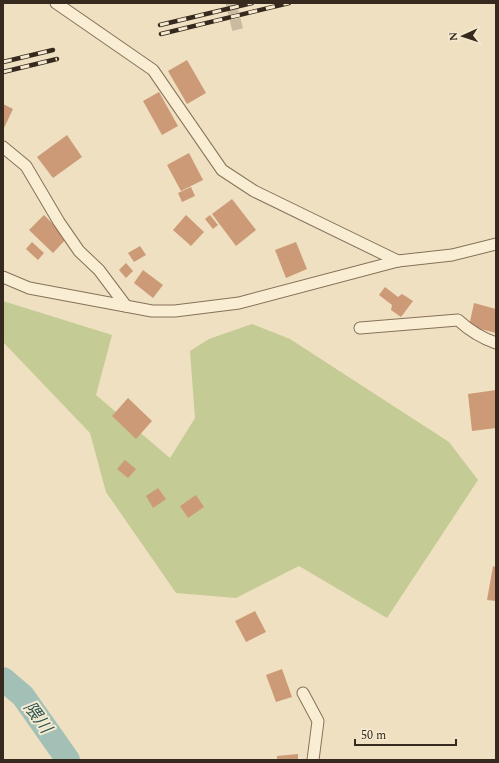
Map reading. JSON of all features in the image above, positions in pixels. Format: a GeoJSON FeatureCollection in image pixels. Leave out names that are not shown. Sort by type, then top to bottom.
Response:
{"type":"FeatureCollection","features":[{"type":"Feature","properties":{"kind":"street"},"geometry":{"type":"LineString","coordinates":[[56,3],[153,70],[222,170],[254,192],[398,261]]}},
{"type":"Feature","properties":{"kind":"street"},"geometry":{"type":"LineString","coordinates":[[3,147],[26,166],[59,222],[79,251],[99,270],[126,306]]}},
{"type":"Feature","properties":{"kind":"street"},"geometry":{"type":"LineString","coordinates":[[3,277],[29,288],[152,311],[175,311],[239,303],[398,261],[452,255],[496,244]]}},
{"type":"Feature","properties":{"kind":"street"},"geometry":{"type":"LineString","coordinates":[[360,328],[458,320],[472,332],[484,339],[496,343]]}},
{"type":"Feature","properties":{"kind":"street"},"geometry":{"type":"LineString","coordinates":[[303,693],[318,721],[313,760]]}},
{"type":"Feature","properties":{"kind":"green space"},"geometry":{"type":"Polygon","coordinates":[[[3,301],[112,335],[96,395],[170,458],[195,418],[190,351],[209,339],[252,324],[290,339],[449,442],[478,480],[387,618],[299,566],[236,598],[176,593],[106,492],[90,433],[3,342],[3,301]]]}},
{"type":"Feature","properties":{"kind":"building"},"geometry":{"type":"Polygon","coordinates":[[[187,60],[206,93],[187,104],[168,71],[187,60]]]}},
{"type":"Feature","properties":{"kind":"building"},"geometry":{"type":"Polygon","coordinates":[[[159,92],[178,126],[162,135],[143,101],[159,92]]]}},
{"type":"Feature","properties":{"kind":"building"},"geometry":{"type":"Polygon","coordinates":[[[3,104],[13,109],[3,130],[3,104]]]}},
{"type":"Feature","properties":{"kind":"building"},"geometry":{"type":"Polygon","coordinates":[[[67,135],[82,157],[53,178],[37,157],[67,135]]]}},
{"type":"Feature","properties":{"kind":"building"},"geometry":{"type":"Polygon","coordinates":[[[189,153],[203,180],[181,191],[167,165],[189,153]]]}},
{"type":"Feature","properties":{"kind":"building"},"geometry":{"type":"Polygon","coordinates":[[[191,187],[195,196],[182,202],[178,193],[191,187]]]}},
{"type":"Feature","properties":{"kind":"building"},"geometry":{"type":"Polygon","coordinates":[[[232,199],[256,230],[236,246],[212,214],[232,199]]]}},
{"type":"Feature","properties":{"kind":"building"},"geometry":{"type":"Polygon","coordinates":[[[44,215],[67,238],[53,253],[29,230],[44,215]]]}},
{"type":"Feature","properties":{"kind":"building"},"geometry":{"type":"Polygon","coordinates":[[[186,215],[204,232],[191,246],[173,230],[186,215]]]}},
{"type":"Feature","properties":{"kind":"building"},"geometry":{"type":"Polygon","coordinates":[[[210,215],[218,225],[213,229],[205,219],[210,215]]]}},
{"type":"Feature","properties":{"kind":"building"},"geometry":{"type":"Polygon","coordinates":[[[32,242],[44,253],[38,260],[26,249],[32,242]]]}},
{"type":"Feature","properties":{"kind":"building"},"geometry":{"type":"Polygon","coordinates":[[[296,242],[307,269],[286,278],[275,250],[296,242]]]}},
{"type":"Feature","properties":{"kind":"building"},"geometry":{"type":"Polygon","coordinates":[[[140,246],[146,255],[134,262],[128,253],[140,246]]]}},
{"type":"Feature","properties":{"kind":"building"},"geometry":{"type":"Polygon","coordinates":[[[126,263],[133,271],[126,278],[119,270],[126,263]]]}},
{"type":"Feature","properties":{"kind":"building"},"geometry":{"type":"Polygon","coordinates":[[[143,270],[163,285],[153,298],[134,283],[143,270]]]}},
{"type":"Feature","properties":{"kind":"building"},"geometry":{"type":"Polygon","coordinates":[[[385,287],[398,297],[402,294],[413,301],[401,317],[391,310],[392,305],[379,295],[385,287]]]}},
{"type":"Feature","properties":{"kind":"building"},"geometry":{"type":"Polygon","coordinates":[[[474,303],[496,309],[496,333],[469,326],[474,303]]]}},
{"type":"Feature","properties":{"kind":"building"},"geometry":{"type":"Polygon","coordinates":[[[496,390],[496,428],[472,431],[468,394],[496,390]]]}},
{"type":"Feature","properties":{"kind":"building"},"geometry":{"type":"Polygon","coordinates":[[[128,398],[152,421],[136,439],[112,416],[128,398]]]}},
{"type":"Feature","properties":{"kind":"building"},"geometry":{"type":"Polygon","coordinates":[[[125,460],[136,469],[128,478],[117,469],[125,460]]]}},
{"type":"Feature","properties":{"kind":"building"},"geometry":{"type":"Polygon","coordinates":[[[158,488],[166,499],[153,508],[146,496],[158,488]]]}},
{"type":"Feature","properties":{"kind":"building"},"geometry":{"type":"Polygon","coordinates":[[[196,495],[204,507],[188,518],[180,506],[196,495]]]}},
{"type":"Feature","properties":{"kind":"building"},"geometry":{"type":"Polygon","coordinates":[[[493,566],[496,567],[496,601],[487,600],[493,566]]]}},
{"type":"Feature","properties":{"kind":"building"},"geometry":{"type":"Polygon","coordinates":[[[255,611],[266,632],[246,642],[235,621],[255,611]]]}},
{"type":"Feature","properties":{"kind":"building"},"geometry":{"type":"Polygon","coordinates":[[[282,669],[292,697],[276,702],[266,675],[282,669]]]}},
{"type":"Feature","properties":{"kind":"building"},"geometry":{"type":"Polygon","coordinates":[[[298,754],[298,760],[277,760],[277,756],[298,754]]]}},
{"type":"Feature","properties":{"kind":"waterway","name":"隈川"},"geometry":{"type":"LineString","coordinates":[[3,679],[23,696],[68,760]]}},
{"type":"Feature","properties":{"kind":"tunnel"},"geometry":{"type":"LineString","coordinates":[[231,3],[239,35]]}},
{"type":"Feature","properties":{"kind":"railway"},"geometry":{"type":"LineString","coordinates":[[160,25],[252,3]]}},
{"type":"Feature","properties":{"kind":"railway"},"geometry":{"type":"LineString","coordinates":[[161,34],[289,3]]}},
{"type":"Feature","properties":{"kind":"railway"},"geometry":{"type":"LineString","coordinates":[[3,62],[53,50]]}},
{"type":"Feature","properties":{"kind":"railway"},"geometry":{"type":"LineString","coordinates":[[3,72],[57,59]]}}]}
